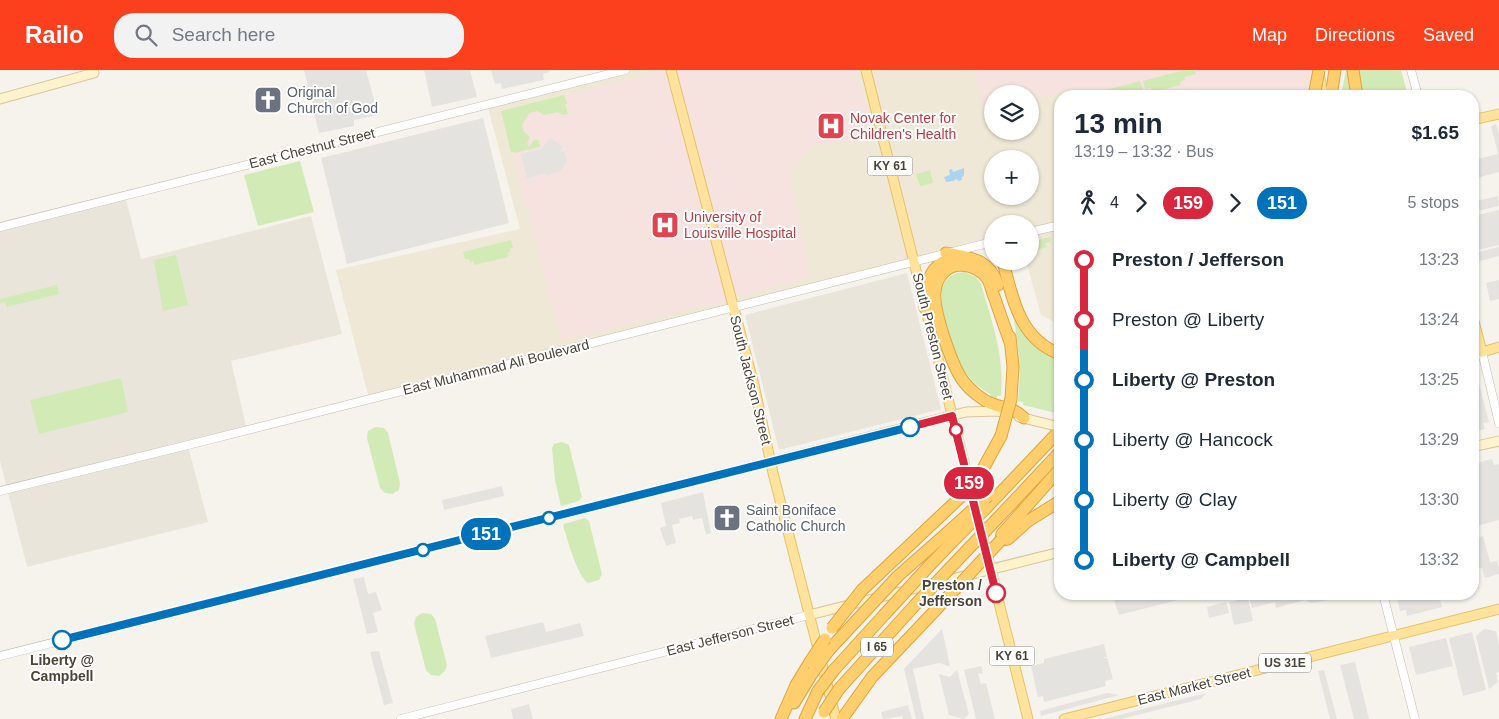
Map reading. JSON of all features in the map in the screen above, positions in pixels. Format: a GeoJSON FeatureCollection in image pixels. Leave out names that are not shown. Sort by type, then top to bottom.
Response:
{"type":"FeatureCollection","features":[{"type":"Feature","properties":{"kind":"highway"},"geometry":{"type":"LineString","coordinates":[[1315,90],[1318,70]]}},
{"type":"Feature","properties":{"kind":"highway"},"geometry":{"type":"LineString","coordinates":[[1332,90],[1335,70]]}},
{"type":"Feature","properties":{"kind":"highway"},"geometry":{"type":"LineString","coordinates":[[1353,70],[1356,90]]}},
{"type":"Feature","properties":{"kind":"highway"},"geometry":{"type":"LineString","coordinates":[[811,667],[832,628],[862,590],[968,490],[979,476],[1001,436],[1011,399],[1013,367],[1010,332],[996,278],[983,263],[967,257],[946,254]]}},
{"type":"Feature","properties":{"kind":"highway"},"geometry":{"type":"LineString","coordinates":[[925,308],[928,281],[936,268],[942,262],[952,258],[967,257]]}},
{"type":"Feature","properties":{"kind":"highway"},"geometry":{"type":"LineString","coordinates":[[1010,342],[988,280],[980,270],[969,266],[955,265],[944,271],[938,280],[934,293],[949,352],[956,368],[964,382],[979,396],[990,403],[1016,410],[1024,418]]}},
{"type":"Feature","properties":{"kind":"highway"},"geometry":{"type":"LineString","coordinates":[[1005,270],[1015,307],[1021,321],[1034,338],[1054,351]]}},
{"type":"Feature","properties":{"kind":"highway","name":"I 65"},"geometry":{"type":"LineString","coordinates":[[805,719],[818,691],[834,670],[929,566],[953,534],[1015,476],[1054,436]]}},
{"type":"Feature","properties":{"kind":"highway","name":"I 65"},"geometry":{"type":"LineString","coordinates":[[822,715],[839,689],[915,605],[1054,458]]}},
{"type":"Feature","properties":{"kind":"highway"},"geometry":{"type":"LineString","coordinates":[[841,717],[879,670],[1001,540],[1002,534],[1054,476]]}},
{"type":"Feature","properties":{"kind":"highway"},"geometry":{"type":"LineString","coordinates":[[1001,540],[1008,539],[1028,521],[1054,505]]}},
{"type":"Feature","properties":{"kind":"highway"},"geometry":{"type":"LineString","coordinates":[[782,719],[796,685],[811,667],[898,576],[953,534]]}},
{"type":"Feature","properties":{"kind":"main road","name":"South Jackson Street"},"geometry":{"type":"LineString","coordinates":[[672,70],[754,385],[809,615],[841,717]]}},
{"type":"Feature","properties":{"kind":"main road","name":"South Preston Street"},"geometry":{"type":"LineString","coordinates":[[866,70],[1028,719]]}},
{"type":"Feature","properties":{"kind":"main road"},"geometry":{"type":"LineString","coordinates":[[1318,70],[1323,90]]}},
{"type":"Feature","properties":{"kind":"main road"},"geometry":{"type":"LineString","coordinates":[[0,99],[93,72]]}},
{"type":"Feature","properties":{"kind":"main road"},"geometry":{"type":"LineString","coordinates":[[1479,118],[1499,114]]}},
{"type":"Feature","properties":{"kind":"main road"},"geometry":{"type":"LineString","coordinates":[[1479,341],[1482,352]]}},
{"type":"Feature","properties":{"kind":"main road"},"geometry":{"type":"LineString","coordinates":[[1479,353],[1499,347]]}},
{"type":"Feature","properties":{"kind":"main road"},"geometry":{"type":"LineString","coordinates":[[771,462],[966,412],[997,411],[1054,427]]}},
{"type":"Feature","properties":{"kind":"main road"},"geometry":{"type":"LineString","coordinates":[[1479,445],[1499,441]]}},
{"type":"Feature","properties":{"kind":"main road","name":"East Jefferson Street"},"geometry":{"type":"LineString","coordinates":[[809,615],[1054,553]]}},
{"type":"Feature","properties":{"kind":"main road","name":"East Market Street"},"geometry":{"type":"LineString","coordinates":[[1064,719],[1499,609]]}},
{"type":"Feature","properties":{"kind":"street","name":"East Chestnut Street"},"geometry":{"type":"LineString","coordinates":[[0,227],[624,70]]}},
{"type":"Feature","properties":{"kind":"street"},"geometry":{"type":"LineString","coordinates":[[1411,70],[1416,90]]}},
{"type":"Feature","properties":{"kind":"street"},"geometry":{"type":"LineString","coordinates":[[1039,230],[1054,226]]}},
{"type":"Feature","properties":{"kind":"street","name":"East Muhammad Ali Boulevard"},"geometry":{"type":"LineString","coordinates":[[0,491],[984,244]]}},
{"type":"Feature","properties":{"kind":"street"},"geometry":{"type":"LineString","coordinates":[[1482,352],[1499,423]]}},
{"type":"Feature","properties":{"kind":"street"},"geometry":{"type":"LineString","coordinates":[[0,656],[771,462]]}},
{"type":"Feature","properties":{"kind":"street"},"geometry":{"type":"LineString","coordinates":[[1385,600],[1415,719]]}},
{"type":"Feature","properties":{"kind":"street","name":"East Jefferson Street"},"geometry":{"type":"LineString","coordinates":[[401,719],[809,615]]}},
{"type":"Feature","properties":{"kind":"shaded area"},"geometry":{"type":"Polygon","coordinates":[[[304,70],[366,70],[378,115],[354,120],[354,126],[319,133],[304,70]]]}},
{"type":"Feature","properties":{"kind":"shaded area"},"geometry":{"type":"Polygon","coordinates":[[[424,70],[470,70],[477,97],[432,107],[424,70]]]}},
{"type":"Feature","properties":{"kind":"shaded area"},"geometry":{"type":"Polygon","coordinates":[[[491,70],[549,70],[550,72],[543,74],[544,80],[502,89],[501,83],[495,84],[491,70]]]}},
{"type":"Feature","properties":{"kind":"shaded area"},"geometry":{"type":"Polygon","coordinates":[[[624,70],[1318,70],[1323,90],[1054,90],[1054,322],[1041,315],[1028,270],[1039,270],[1039,215],[984,215],[984,244],[369,399],[336,270],[520,229],[487,104],[624,70]]]}},
{"type":"Feature","properties":{"kind":"shaded area","name":"University of Louisville Hospital"},"geometry":{"type":"Polygon","coordinates":[[[669,70],[856,70],[874,135],[810,147],[790,174],[811,276],[725,300],[561,340],[501,111],[669,70]]]}},
{"type":"Feature","properties":{"kind":"shaded area"},"geometry":{"type":"Polygon","coordinates":[[[973,70],[1317,70],[1322,90],[1074,89],[1054,90],[1054,94],[1039,98],[1039,85],[984,85],[984,108],[973,70]]]}},
{"type":"Feature","properties":{"kind":"shaded area"},"geometry":{"type":"Polygon","coordinates":[[[483,118],[509,223],[347,264],[321,158],[483,118]]]}},
{"type":"Feature","properties":{"kind":"shaded area"},"geometry":{"type":"Polygon","coordinates":[[[1496,124],[1499,135],[1499,172],[1479,177],[1479,159],[1498,154],[1491,126],[1496,124]]]}},
{"type":"Feature","properties":{"kind":"shaded area"},"geometry":{"type":"Polygon","coordinates":[[[549,138],[563,146],[560,152],[564,151],[567,161],[561,171],[546,176],[545,173],[527,178],[521,154],[542,149],[549,138]]]}},
{"type":"Feature","properties":{"kind":"shaded area"},"geometry":{"type":"Polygon","coordinates":[[[125,195],[141,259],[311,216],[342,334],[231,361],[247,430],[188,446],[208,522],[27,567],[0,461],[0,227],[125,195]]]}},
{"type":"Feature","properties":{"kind":"shaded area"},"geometry":{"type":"Polygon","coordinates":[[[1498,196],[1499,206],[1479,211],[1479,201],[1498,196]]]}},
{"type":"Feature","properties":{"kind":"shaded area"},"geometry":{"type":"Polygon","coordinates":[[[1499,210],[1499,245],[1479,250],[1479,215],[1499,210]]]}},
{"type":"Feature","properties":{"kind":"shaded area"},"geometry":{"type":"Polygon","coordinates":[[[1499,247],[1499,256],[1479,261],[1479,252],[1499,247]]]}},
{"type":"Feature","properties":{"kind":"shaded area"},"geometry":{"type":"Polygon","coordinates":[[[907,273],[941,409],[779,450],[745,315],[907,273]]]}},
{"type":"Feature","properties":{"kind":"shaded area"},"geometry":{"type":"Polygon","coordinates":[[[1499,280],[1499,299],[1490,301],[1486,283],[1499,280]]]}},
{"type":"Feature","properties":{"kind":"shaded area"},"geometry":{"type":"Polygon","coordinates":[[[1479,383],[1489,422],[1483,423],[1485,429],[1479,430],[1479,383]]]}},
{"type":"Feature","properties":{"kind":"shaded area"},"geometry":{"type":"Polygon","coordinates":[[[1492,459],[1494,465],[1499,464],[1499,520],[1479,525],[1479,462],[1492,459]]]}},
{"type":"Feature","properties":{"kind":"shaded area"},"geometry":{"type":"Polygon","coordinates":[[[502,486],[504,496],[444,510],[442,500],[502,486]]]}},
{"type":"Feature","properties":{"kind":"shaded area"},"geometry":{"type":"Polygon","coordinates":[[[703,492],[711,533],[706,535],[702,518],[693,520],[692,516],[679,519],[680,523],[672,525],[676,543],[666,546],[660,528],[666,526],[661,503],[703,492]]]}},
{"type":"Feature","properties":{"kind":"shaded area"},"geometry":{"type":"Polygon","coordinates":[[[1483,536],[1490,562],[1497,561],[1499,574],[1485,578],[1482,568],[1479,569],[1479,537],[1483,536]]]}},
{"type":"Feature","properties":{"kind":"shaded area"},"geometry":{"type":"Polygon","coordinates":[[[364,577],[368,594],[376,592],[382,610],[373,613],[378,632],[367,634],[353,579],[364,577]]]}},
{"type":"Feature","properties":{"kind":"shaded area"},"geometry":{"type":"Polygon","coordinates":[[[1114,600],[1178,600],[1119,615],[1114,600]]]}},
{"type":"Feature","properties":{"kind":"shaded area"},"geometry":{"type":"Polygon","coordinates":[[[1248,600],[1253,621],[1234,625],[1229,602],[1248,600]]]}},
{"type":"Feature","properties":{"kind":"shaded area"},"geometry":{"type":"Polygon","coordinates":[[[1250,600],[1305,600],[1276,608],[1275,602],[1252,608],[1250,600]]]}},
{"type":"Feature","properties":{"kind":"shaded area"},"geometry":{"type":"Polygon","coordinates":[[[1305,600],[1329,600],[1311,603],[1305,600]]]}},
{"type":"Feature","properties":{"kind":"shaded area"},"geometry":{"type":"Polygon","coordinates":[[[1397,600],[1440,600],[1442,607],[1407,616],[1406,610],[1400,611],[1397,600]]]}},
{"type":"Feature","properties":{"kind":"shaded area"},"geometry":{"type":"Polygon","coordinates":[[[1226,602],[1229,613],[1209,618],[1207,607],[1226,602]]]}},
{"type":"Feature","properties":{"kind":"shaded area"},"geometry":{"type":"Polygon","coordinates":[[[543,622],[546,632],[580,623],[584,636],[491,658],[485,636],[543,622]]]}},
{"type":"Feature","properties":{"kind":"shaded area"},"geometry":{"type":"Polygon","coordinates":[[[942,629],[950,666],[939,663],[913,669],[924,719],[916,719],[904,669],[942,629]]]}},
{"type":"Feature","properties":{"kind":"shaded area"},"geometry":{"type":"Polygon","coordinates":[[[1484,629],[1496,631],[1499,645],[1499,673],[1496,672],[1498,682],[1489,689],[1476,636],[1484,629]]]}},
{"type":"Feature","properties":{"kind":"shaded area"},"geometry":{"type":"Polygon","coordinates":[[[1472,632],[1486,690],[1463,696],[1449,638],[1472,632]]]}},
{"type":"Feature","properties":{"kind":"shaded area"},"geometry":{"type":"Polygon","coordinates":[[[1446,638],[1453,666],[1416,675],[1409,647],[1446,638]]]}},
{"type":"Feature","properties":{"kind":"shaded area"},"geometry":{"type":"Polygon","coordinates":[[[1104,644],[1107,657],[1102,658],[1107,658],[1113,679],[1105,681],[1106,686],[1044,702],[1043,696],[1038,697],[1031,666],[1044,663],[1044,659],[1104,644]]]}},
{"type":"Feature","properties":{"kind":"shaded area"},"geometry":{"type":"Polygon","coordinates":[[[379,651],[393,703],[384,705],[370,652],[379,651]]]}},
{"type":"Feature","properties":{"kind":"shaded area"},"geometry":{"type":"Polygon","coordinates":[[[1355,662],[1369,719],[1354,719],[1340,665],[1355,662]]]}},
{"type":"Feature","properties":{"kind":"shaded area"},"geometry":{"type":"Polygon","coordinates":[[[981,666],[983,673],[978,674],[981,684],[986,683],[995,719],[976,719],[964,670],[981,666]]]}},
{"type":"Feature","properties":{"kind":"shaded area"},"geometry":{"type":"Polygon","coordinates":[[[957,670],[969,714],[964,719],[949,715],[939,674],[950,677],[957,670]]]}},
{"type":"Feature","properties":{"kind":"shaded area"},"geometry":{"type":"Polygon","coordinates":[[[1324,670],[1337,719],[1330,719],[1318,671],[1324,670]]]}},
{"type":"Feature","properties":{"kind":"shaded area"},"geometry":{"type":"Polygon","coordinates":[[[1107,693],[1119,695],[1041,716],[1040,711],[1107,693]]]}},
{"type":"Feature","properties":{"kind":"shaded area"},"geometry":{"type":"Polygon","coordinates":[[[1206,693],[1201,699],[1121,719],[1103,719],[1206,693]]]}},
{"type":"Feature","properties":{"kind":"shaded area"},"geometry":{"type":"Polygon","coordinates":[[[529,704],[533,719],[513,719],[511,709],[529,704]]]}},
{"type":"Feature","properties":{"kind":"shaded area"},"geometry":{"type":"Polygon","coordinates":[[[908,705],[912,719],[903,719],[902,716],[883,719],[881,712],[908,705]]]}},
{"type":"Feature","properties":{"kind":"green space"},"geometry":{"type":"Polygon","coordinates":[[[1184,70],[1195,70],[1196,74],[1184,77],[1185,80],[1180,82],[1181,85],[1160,90],[1145,89],[1143,81],[1184,70]]]}},
{"type":"Feature","properties":{"kind":"green space"},"geometry":{"type":"Polygon","coordinates":[[[1346,70],[1348,70],[1352,90],[1342,90],[1346,70]]]}},
{"type":"Feature","properties":{"kind":"green space"},"geometry":{"type":"Polygon","coordinates":[[[1358,70],[1401,70],[1406,90],[1361,90],[1358,70]]]}},
{"type":"Feature","properties":{"kind":"green space"},"geometry":{"type":"Polygon","coordinates":[[[1140,81],[1143,90],[1106,90],[1140,81]]]}},
{"type":"Feature","properties":{"kind":"green space"},"geometry":{"type":"Polygon","coordinates":[[[564,95],[568,114],[562,115],[558,112],[544,115],[537,111],[529,113],[522,125],[524,132],[530,137],[527,144],[530,146],[535,139],[539,141],[540,147],[511,152],[501,111],[564,95]]]}},
{"type":"Feature","properties":{"kind":"green space"},"geometry":{"type":"Polygon","coordinates":[[[300,161],[314,212],[258,226],[244,175],[300,161]]]}},
{"type":"Feature","properties":{"kind":"green space"},"geometry":{"type":"Polygon","coordinates":[[[930,170],[933,183],[920,186],[916,174],[930,170]]]}},
{"type":"Feature","properties":{"kind":"green space"},"geometry":{"type":"Polygon","coordinates":[[[1050,237],[1051,242],[1045,243],[1047,247],[1039,249],[1039,240],[1050,237]]]}},
{"type":"Feature","properties":{"kind":"green space"},"geometry":{"type":"Polygon","coordinates":[[[511,240],[513,248],[510,248],[510,252],[507,253],[508,257],[474,265],[473,261],[470,262],[469,259],[465,259],[463,252],[511,240]]]}},
{"type":"Feature","properties":{"kind":"green space"},"geometry":{"type":"Polygon","coordinates":[[[176,255],[188,305],[163,311],[154,260],[176,255]]]}},
{"type":"Feature","properties":{"kind":"green space"},"geometry":{"type":"Polygon","coordinates":[[[964,272],[976,277],[981,284],[993,326],[999,353],[1002,382],[1001,396],[997,396],[997,402],[993,400],[989,393],[980,388],[964,370],[953,347],[946,323],[942,299],[944,283],[953,275],[964,272]]]}},
{"type":"Feature","properties":{"kind":"green space"},"geometry":{"type":"Polygon","coordinates":[[[57,285],[59,294],[7,307],[5,302],[0,303],[0,299],[57,285]]]}},
{"type":"Feature","properties":{"kind":"green space"},"geometry":{"type":"Polygon","coordinates":[[[1012,309],[1020,326],[1026,333],[1037,344],[1054,355],[1054,413],[1023,405],[1023,402],[1018,401],[1020,377],[1012,309]]]}},
{"type":"Feature","properties":{"kind":"green space"},"geometry":{"type":"Polygon","coordinates":[[[121,378],[128,412],[39,434],[30,400],[121,378]]]}},
{"type":"Feature","properties":{"kind":"green space"},"geometry":{"type":"Polygon","coordinates":[[[375,427],[384,428],[388,433],[400,483],[399,490],[392,494],[385,493],[380,488],[367,438],[368,431],[375,427]]]}},
{"type":"Feature","properties":{"kind":"green space"},"geometry":{"type":"Polygon","coordinates":[[[562,442],[569,445],[582,497],[579,501],[561,506],[555,480],[552,448],[554,444],[562,442]]]}},
{"type":"Feature","properties":{"kind":"green space"},"geometry":{"type":"Polygon","coordinates":[[[585,518],[589,521],[602,574],[599,580],[588,583],[576,565],[563,525],[585,518]]]}},
{"type":"Feature","properties":{"kind":"green space"},"geometry":{"type":"Polygon","coordinates":[[[422,613],[431,614],[435,619],[447,665],[445,671],[439,676],[431,675],[426,670],[414,624],[416,617],[422,613]]]}},
{"type":"Feature","properties":{"kind":"water"},"geometry":{"type":"Polygon","coordinates":[[[964,168],[962,180],[958,181],[957,179],[946,182],[944,177],[950,175],[949,170],[952,169],[953,172],[964,168]]]}},
{"type":"Feature","properties":{"kind":"bus line","name":"159"},"geometry":{"type":"LineString","coordinates":[[910,427],[952,416],[996,593]]}},
{"type":"Feature","properties":{"kind":"bus line","name":"151"},"geometry":{"type":"LineString","coordinates":[[62,640],[910,427]]}},
{"type":"Feature","properties":{"kind":"place","name":"Original Church of God"},"geometry":{"type":"Point","coordinates":[268,100]}},
{"type":"Feature","properties":{"kind":"place","name":"Novak Center for Children's Health"},"geometry":{"type":"Point","coordinates":[831,126]}},
{"type":"Feature","properties":{"kind":"place","name":"University of Louisville Hospital"},"geometry":{"type":"Point","coordinates":[665,225]}},
{"type":"Feature","properties":{"kind":"place","name":"Saint Boniface Catholic Church"},"geometry":{"type":"Point","coordinates":[727,518]}},
{"type":"Feature","properties":{"kind":"place","name":"Preston / Jefferson"},"geometry":{"type":"Point","coordinates":[996,593]}},
{"type":"Feature","properties":{"kind":"place","name":"Liberty @ Campbell"},"geometry":{"type":"Point","coordinates":[62,640]}}]}
